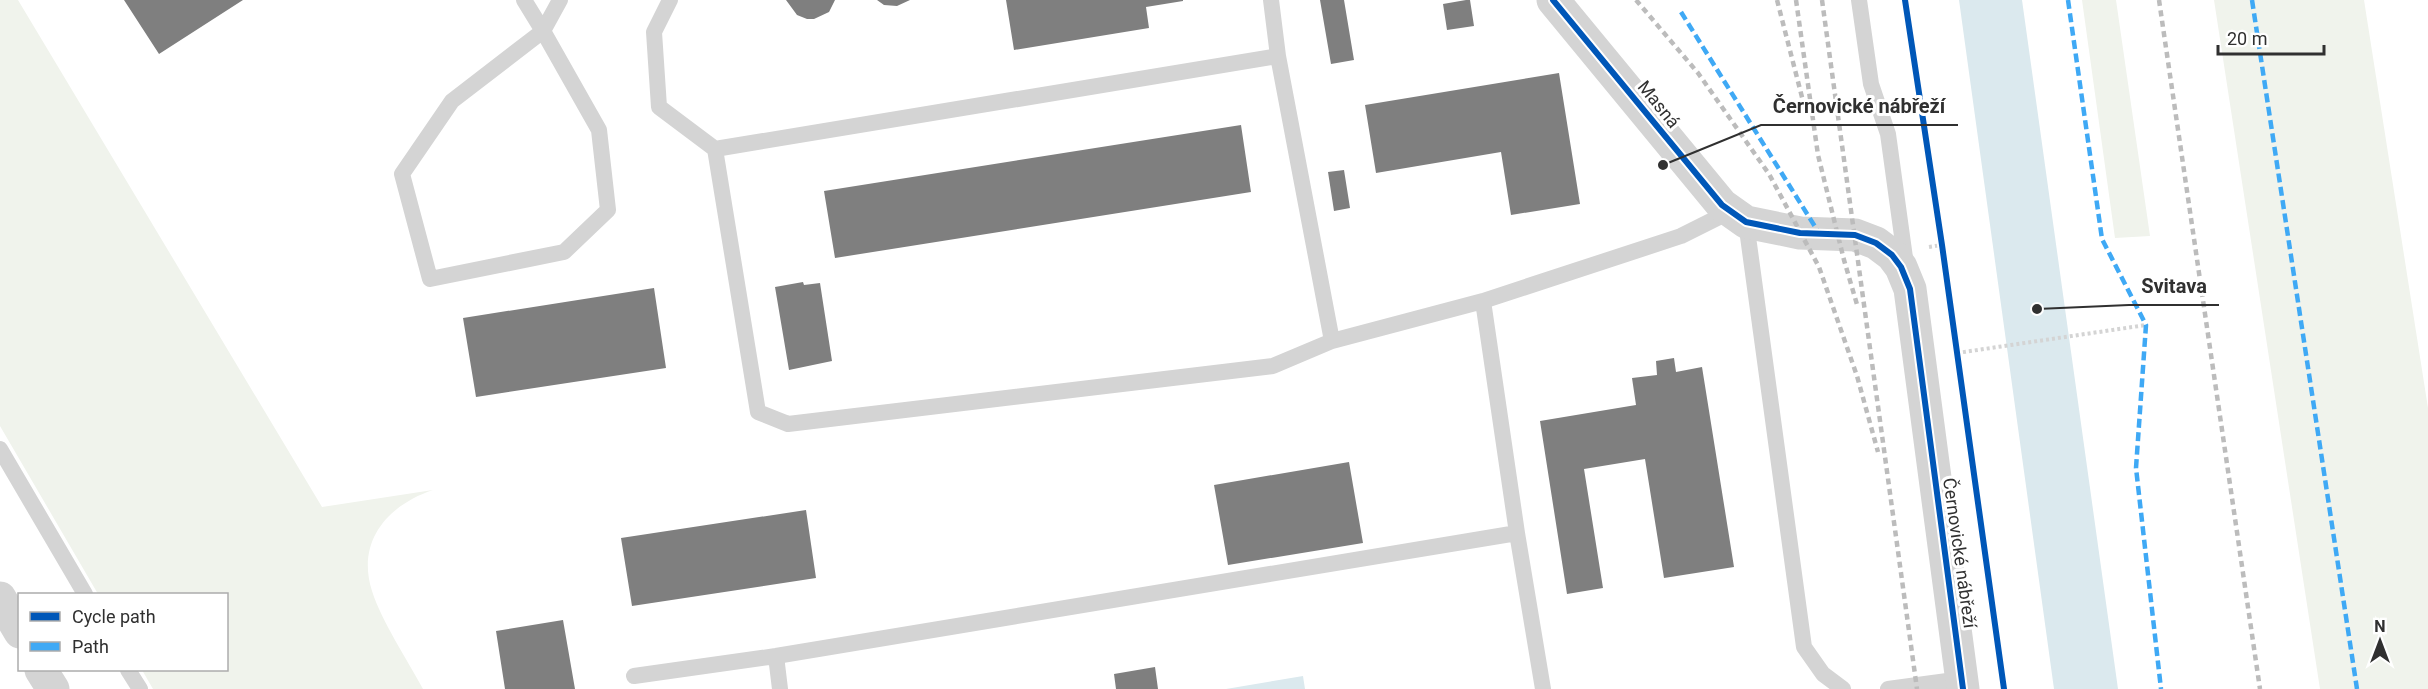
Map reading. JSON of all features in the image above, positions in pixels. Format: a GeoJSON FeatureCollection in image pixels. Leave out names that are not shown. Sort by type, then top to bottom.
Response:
{"type":"FeatureCollection","features":[{"type":"Feature","properties":{"kind":"street","name":"Masná"},"geometry":{"type":"LineString","coordinates":[[1553,0],[1722,205],[1738,216]]}},
{"type":"Feature","properties":{"kind":"street","name":"Černovické nábřeží"},"geometry":{"type":"LineString","coordinates":[[1738,216],[1800,233],[1860,236],[1896,251],[1910,289],[1963,684]]}},
{"type":"Feature","properties":{"kind":"street"},"geometry":{"type":"LineString","coordinates":[[0,598],[18,629]]}},
{"type":"Feature","properties":{"kind":"street"},"geometry":{"type":"LineString","coordinates":[[42,671],[53,689]]}},
{"type":"Feature","properties":{"kind":"lane"},"geometry":{"type":"LineString","coordinates":[[524,0],[543,31],[599,130],[608,210],[564,252],[430,279],[402,174],[452,101],[543,31],[560,0]]}},
{"type":"Feature","properties":{"kind":"lane"},"geometry":{"type":"LineString","coordinates":[[670,0],[654,32],[659,108],[715,149],[758,412],[788,424],[1273,366],[1332,341],[1483,301],[1738,216],[1804,647],[1823,674],[1843,689]]}},
{"type":"Feature","properties":{"kind":"lane"},"geometry":{"type":"LineString","coordinates":[[1271,0],[1278,56],[1332,341]]}},
{"type":"Feature","properties":{"kind":"lane"},"geometry":{"type":"LineString","coordinates":[[1859,0],[1871,84],[1888,134],[1897,201],[1896,251]]}},
{"type":"Feature","properties":{"kind":"lane"},"geometry":{"type":"LineString","coordinates":[[715,149],[1278,56]]}},
{"type":"Feature","properties":{"kind":"lane"},"geometry":{"type":"LineString","coordinates":[[1860,236],[1878,231],[1890,222],[1897,201]]}},
{"type":"Feature","properties":{"kind":"lane"},"geometry":{"type":"LineString","coordinates":[[1483,301],[1517,533],[1543,689]]}},
{"type":"Feature","properties":{"kind":"lane"},"geometry":{"type":"LineString","coordinates":[[0,449],[84,593]]}},
{"type":"Feature","properties":{"kind":"lane"},"geometry":{"type":"LineString","coordinates":[[634,676],[776,656],[1517,533]]}},
{"type":"Feature","properties":{"kind":"lane"},"geometry":{"type":"LineString","coordinates":[[776,656],[780,689]]}},
{"type":"Feature","properties":{"kind":"lane"},"geometry":{"type":"LineString","coordinates":[[129,671],[140,689]]}},
{"type":"Feature","properties":{"kind":"lane","name":"Černovické nábřeží"},"geometry":{"type":"LineString","coordinates":[[1888,689],[1963,684]]}},
{"type":"Feature","properties":{"kind":"path"},"geometry":{"type":"LineString","coordinates":[[1940,234],[1944,256]]}},
{"type":"Feature","properties":{"kind":"path"},"geometry":{"type":"LineString","coordinates":[[1957,353],[2146,325]]}},
{"type":"Feature","properties":{"kind":"path"},"geometry":{"type":"LineString","coordinates":[[1955,342],[1959,364]]}},
{"type":"Feature","properties":{"kind":"shaded area"},"geometry":{"type":"Polygon","coordinates":[[[0,0],[18,0],[322,507],[433,490],[402,505],[390,515],[372,541],[368,556],[368,573],[376,603],[423,689],[153,689],[143,671],[228,671],[228,593],[97,593],[0,426],[0,0]]]}},
{"type":"Feature","properties":{"kind":"shaded area"},"geometry":{"type":"Polygon","coordinates":[[[1959,0],[2022,0],[2118,689],[2054,689],[1959,0]]]}},
{"type":"Feature","properties":{"kind":"shaded area"},"geometry":{"type":"Polygon","coordinates":[[[2082,0],[2116,0],[2150,236],[2115,238],[2082,0]]]}},
{"type":"Feature","properties":{"kind":"shaded area"},"geometry":{"type":"Polygon","coordinates":[[[2214,0],[2364,0],[2428,408],[2428,689],[2320,689],[2214,0]]]}},
{"type":"Feature","properties":{"kind":"shaded area"},"geometry":{"type":"Polygon","coordinates":[[[1303,676],[1305,689],[1226,689],[1303,676]]]}},
{"type":"Feature","properties":{"kind":"building"},"geometry":{"type":"Polygon","coordinates":[[[124,0],[243,0],[159,54],[124,0]]]}},
{"type":"Feature","properties":{"kind":"building"},"geometry":{"type":"Polygon","coordinates":[[[786,0],[835,0],[829,12],[814,19],[807,19],[797,15],[786,0]]]}},
{"type":"Feature","properties":{"kind":"building"},"geometry":{"type":"Polygon","coordinates":[[[877,0],[910,0],[897,6],[884,5],[877,0]]]}},
{"type":"Feature","properties":{"kind":"building"},"geometry":{"type":"Polygon","coordinates":[[[1006,0],[1183,1],[1146,7],[1149,28],[1014,50],[1006,0]]]}},
{"type":"Feature","properties":{"kind":"building"},"geometry":{"type":"Polygon","coordinates":[[[1320,0],[1344,0],[1354,60],[1331,64],[1320,0]]]}},
{"type":"Feature","properties":{"kind":"building"},"geometry":{"type":"Polygon","coordinates":[[[1470,0],[1474,26],[1447,30],[1443,4],[1470,0]]]}},
{"type":"Feature","properties":{"kind":"building"},"geometry":{"type":"Polygon","coordinates":[[[1559,73],[1580,204],[1511,215],[1501,152],[1376,173],[1365,105],[1559,73]]]}},
{"type":"Feature","properties":{"kind":"building"},"geometry":{"type":"Polygon","coordinates":[[[1241,125],[1251,192],[835,258],[824,191],[1241,125]]]}},
{"type":"Feature","properties":{"kind":"building"},"geometry":{"type":"Polygon","coordinates":[[[1344,170],[1350,208],[1334,211],[1328,172],[1344,170]]]}},
{"type":"Feature","properties":{"kind":"building"},"geometry":{"type":"Polygon","coordinates":[[[803,282],[804,285],[820,283],[832,361],[789,370],[775,287],[803,282]]]}},
{"type":"Feature","properties":{"kind":"building"},"geometry":{"type":"Polygon","coordinates":[[[654,288],[666,368],[476,397],[463,318],[654,288]]]}},
{"type":"Feature","properties":{"kind":"building"},"geometry":{"type":"Polygon","coordinates":[[[1674,358],[1676,372],[1702,367],[1734,567],[1664,578],[1645,459],[1584,469],[1603,588],[1567,594],[1540,421],[1636,405],[1632,378],[1657,375],[1656,361],[1674,358]]]}},
{"type":"Feature","properties":{"kind":"building"},"geometry":{"type":"Polygon","coordinates":[[[1349,462],[1363,543],[1228,565],[1214,485],[1349,462]]]}},
{"type":"Feature","properties":{"kind":"building"},"geometry":{"type":"Polygon","coordinates":[[[806,510],[816,578],[632,606],[621,538],[806,510]]]}},
{"type":"Feature","properties":{"kind":"building"},"geometry":{"type":"Polygon","coordinates":[[[563,620],[575,689],[505,689],[496,631],[563,620]]]}},
{"type":"Feature","properties":{"kind":"building"},"geometry":{"type":"Polygon","coordinates":[[[1155,667],[1158,689],[1116,689],[1114,674],[1155,667]]]}},
{"type":"Feature","properties":{"kind":"railway"},"geometry":{"type":"LineString","coordinates":[[1636,0],[1698,73],[1769,174],[1819,267],[1857,376],[1878,452]]}},
{"type":"Feature","properties":{"kind":"railway"},"geometry":{"type":"LineString","coordinates":[[1777,0],[1803,101]]}},
{"type":"Feature","properties":{"kind":"railway"},"geometry":{"type":"LineString","coordinates":[[1796,0],[1818,155],[1858,308]]}},
{"type":"Feature","properties":{"kind":"railway"},"geometry":{"type":"LineString","coordinates":[[1822,0],[1917,689]]}},
{"type":"Feature","properties":{"kind":"railway"},"geometry":{"type":"LineString","coordinates":[[2159,0],[2260,689]]}},
{"type":"Feature","properties":{"kind":"marked path"},"geometry":{"type":"LineString","coordinates":[[2068,0],[2102,239],[2146,325],[2136,468],[2161,689]]}},
{"type":"Feature","properties":{"kind":"marked path"},"geometry":{"type":"LineString","coordinates":[[2252,0],[2357,689]]}},
{"type":"Feature","properties":{"kind":"marked path"},"geometry":{"type":"LineString","coordinates":[[1681,12],[1819,233]]}},
{"type":"Feature","properties":{"kind":"cycle path"},"geometry":{"type":"LineString","coordinates":[[1553,0],[1722,205],[1746,222],[1800,233],[1855,235],[1876,243],[1892,255],[1901,267],[1910,289],[1963,689]]}},
{"type":"Feature","properties":{"kind":"cycle path"},"geometry":{"type":"LineString","coordinates":[[1905,0],[2004,689]]}},
{"type":"Feature","properties":{"kind":"place","name":"Černovické nábřeží"},"geometry":{"type":"Point","coordinates":[1663,165]}},
{"type":"Feature","properties":{"kind":"place","name":"Svitava"},"geometry":{"type":"Point","coordinates":[2037,309]}}]}
